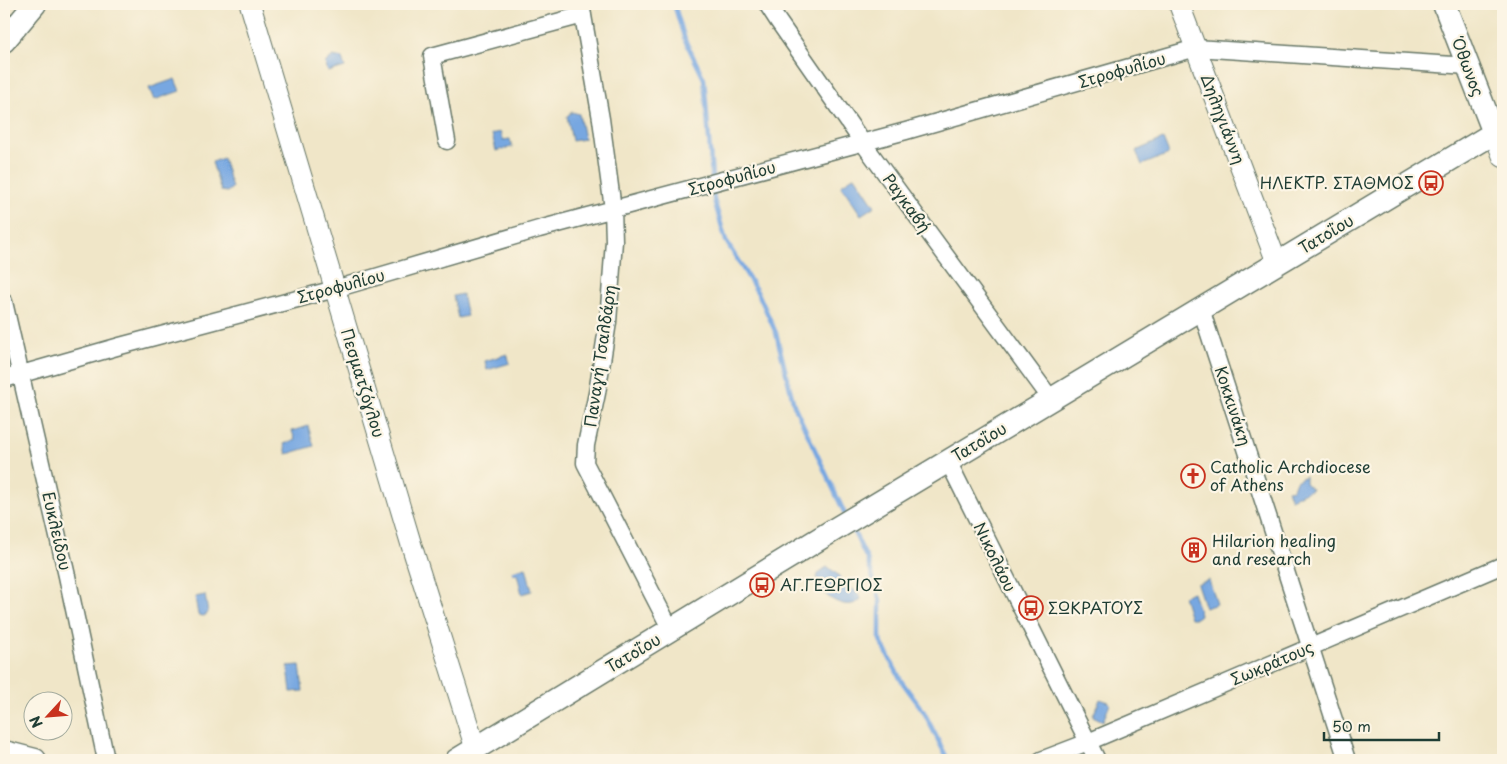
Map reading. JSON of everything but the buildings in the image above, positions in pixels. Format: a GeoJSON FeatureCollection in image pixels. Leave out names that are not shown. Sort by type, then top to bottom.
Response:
{"type":"FeatureCollection","features":[{"type":"Feature","properties":{"kind":"main road"},"geometry":{"type":"LineString","coordinates":[[4,41],[35,4]]}},
{"type":"Feature","properties":{"kind":"main road","name":"Όθωνος"},"geometry":{"type":"LineString","coordinates":[[1444,4],[1468,66],[1499,130]]}},
{"type":"Feature","properties":{"kind":"main road","name":"Τατοΐου"},"geometry":{"type":"LineString","coordinates":[[471,757],[836,528],[1499,130]]}},
{"type":"Feature","properties":{"kind":"main road"},"geometry":{"type":"LineString","coordinates":[[4,752],[31,760]]}},
{"type":"Feature","properties":{"kind":"street","name":"Πεσματζόγλου"},"geometry":{"type":"LineString","coordinates":[[250,4],[409,538],[471,757]]}},
{"type":"Feature","properties":{"kind":"street","name":"Ραγκαβή"},"geometry":{"type":"LineString","coordinates":[[767,4],[863,143],[1051,399]]}},
{"type":"Feature","properties":{"kind":"street","name":"Δηληγιάννη"},"geometry":{"type":"LineString","coordinates":[[1179,4],[1277,263]]}},
{"type":"Feature","properties":{"kind":"street"},"geometry":{"type":"LineString","coordinates":[[447,141],[432,56],[582,9]]}},
{"type":"Feature","properties":{"kind":"street","name":"Παναγή Τσαλδάρη"},"geometry":{"type":"LineString","coordinates":[[582,9],[601,119],[613,209],[614,241],[608,322],[597,393],[586,446],[585,463],[671,630]]}},
{"type":"Feature","properties":{"kind":"street","name":"Στροφυλίου"},"geometry":{"type":"LineString","coordinates":[[4,379],[613,209],[863,143],[1196,48],[1468,66]]}},
{"type":"Feature","properties":{"kind":"street","name":"Όθωνος"},"geometry":{"type":"LineString","coordinates":[[1499,130],[1503,157]]}},
{"type":"Feature","properties":{"kind":"street","name":"Ευκλείδου"},"geometry":{"type":"LineString","coordinates":[[4,302],[67,576],[106,760]]}},
{"type":"Feature","properties":{"kind":"street","name":"Κοκκινάκη"},"geometry":{"type":"LineString","coordinates":[[1201,309],[1347,760]]}},
{"type":"Feature","properties":{"kind":"street","name":"Νικολάου"},"geometry":{"type":"LineString","coordinates":[[948,461],[1097,760]]}},
{"type":"Feature","properties":{"kind":"street","name":"Σωκράτους"},"geometry":{"type":"LineString","coordinates":[[1041,760],[1088,742],[1503,565]]}},
{"type":"Feature","properties":{"kind":"water"},"geometry":{"type":"Polygon","coordinates":[[[333,56],[342,58],[345,67],[328,72],[325,63],[333,56]]]}},
{"type":"Feature","properties":{"kind":"water"},"geometry":{"type":"Polygon","coordinates":[[[175,79],[180,91],[154,100],[149,88],[175,79]]]}},
{"type":"Feature","properties":{"kind":"water"},"geometry":{"type":"Polygon","coordinates":[[[572,112],[579,114],[584,139],[572,141],[567,116],[572,112]]]}},
{"type":"Feature","properties":{"kind":"water"},"geometry":{"type":"Polygon","coordinates":[[[500,132],[503,140],[510,139],[512,147],[496,151],[492,134],[500,132]]]}},
{"type":"Feature","properties":{"kind":"water"},"geometry":{"type":"Polygon","coordinates":[[[1163,139],[1169,154],[1142,165],[1136,151],[1163,139]]]}},
{"type":"Feature","properties":{"kind":"water"},"geometry":{"type":"Polygon","coordinates":[[[223,158],[232,188],[227,192],[221,191],[212,162],[223,158]]]}},
{"type":"Feature","properties":{"kind":"water"},"geometry":{"type":"Polygon","coordinates":[[[855,176],[875,206],[861,215],[841,185],[855,176]]]}},
{"type":"Feature","properties":{"kind":"water"},"geometry":{"type":"Polygon","coordinates":[[[462,294],[467,316],[458,318],[453,296],[462,294]]]}},
{"type":"Feature","properties":{"kind":"water"},"geometry":{"type":"Polygon","coordinates":[[[507,354],[510,363],[487,370],[485,361],[507,354]]]}},
{"type":"Feature","properties":{"kind":"water"},"geometry":{"type":"Polygon","coordinates":[[[308,426],[314,446],[287,454],[284,444],[295,440],[292,431],[308,426]]]}},
{"type":"Feature","properties":{"kind":"water"},"geometry":{"type":"Polygon","coordinates":[[[1305,476],[1305,483],[1312,489],[1291,499],[1287,490],[1293,489],[1296,481],[1305,476]]]}},
{"type":"Feature","properties":{"kind":"water"},"geometry":{"type":"Polygon","coordinates":[[[526,567],[532,591],[522,594],[517,574],[513,574],[512,571],[526,567]]]}},
{"type":"Feature","properties":{"kind":"water"},"geometry":{"type":"Polygon","coordinates":[[[828,567],[837,574],[844,584],[857,592],[861,599],[853,604],[844,604],[834,601],[826,595],[817,579],[819,572],[828,567]]]}},
{"type":"Feature","properties":{"kind":"water"},"geometry":{"type":"Polygon","coordinates":[[[1209,580],[1217,604],[1205,608],[1197,584],[1209,580]]]}},
{"type":"Feature","properties":{"kind":"water"},"geometry":{"type":"Polygon","coordinates":[[[1193,592],[1200,615],[1196,618],[1190,618],[1183,596],[1193,592]]]}},
{"type":"Feature","properties":{"kind":"water"},"geometry":{"type":"Polygon","coordinates":[[[205,595],[208,613],[204,616],[198,615],[195,597],[205,595]]]}},
{"type":"Feature","properties":{"kind":"water"},"geometry":{"type":"Polygon","coordinates":[[[300,665],[303,691],[291,692],[288,666],[300,665]]]}},
{"type":"Feature","properties":{"kind":"water"},"geometry":{"type":"Polygon","coordinates":[[[1100,699],[1110,704],[1103,721],[1093,716],[1100,699]]]}},
{"type":"Feature","properties":{"kind":"waterway"},"geometry":{"type":"LineString","coordinates":[[674,4],[685,40],[704,79],[714,200],[726,241],[759,295],[776,333],[794,405],[845,514]]}},
{"type":"Feature","properties":{"kind":"waterway"},"geometry":{"type":"LineString","coordinates":[[851,526],[867,559],[880,600],[880,640],[902,682],[924,712],[948,760]]}},
{"type":"Feature","properties":{"kind":"place","name":"ΗΛΕΚΤΡ. ΣΤΑΘΜΟΣ"},"geometry":{"type":"Point","coordinates":[1431,183]}},
{"type":"Feature","properties":{"kind":"place","name":"Catholic Archdiocese of Athens"},"geometry":{"type":"Point","coordinates":[1193,476]}},
{"type":"Feature","properties":{"kind":"place","name":"Hilarion healing and research"},"geometry":{"type":"Point","coordinates":[1194,550]}},
{"type":"Feature","properties":{"kind":"place","name":"ΑΓ.ΓΕΩΡΓΙΟΣ"},"geometry":{"type":"Point","coordinates":[762,585]}},
{"type":"Feature","properties":{"kind":"place","name":"ΣΩΚΡΑΤΟΥΣ"},"geometry":{"type":"Point","coordinates":[1031,608]}}]}
